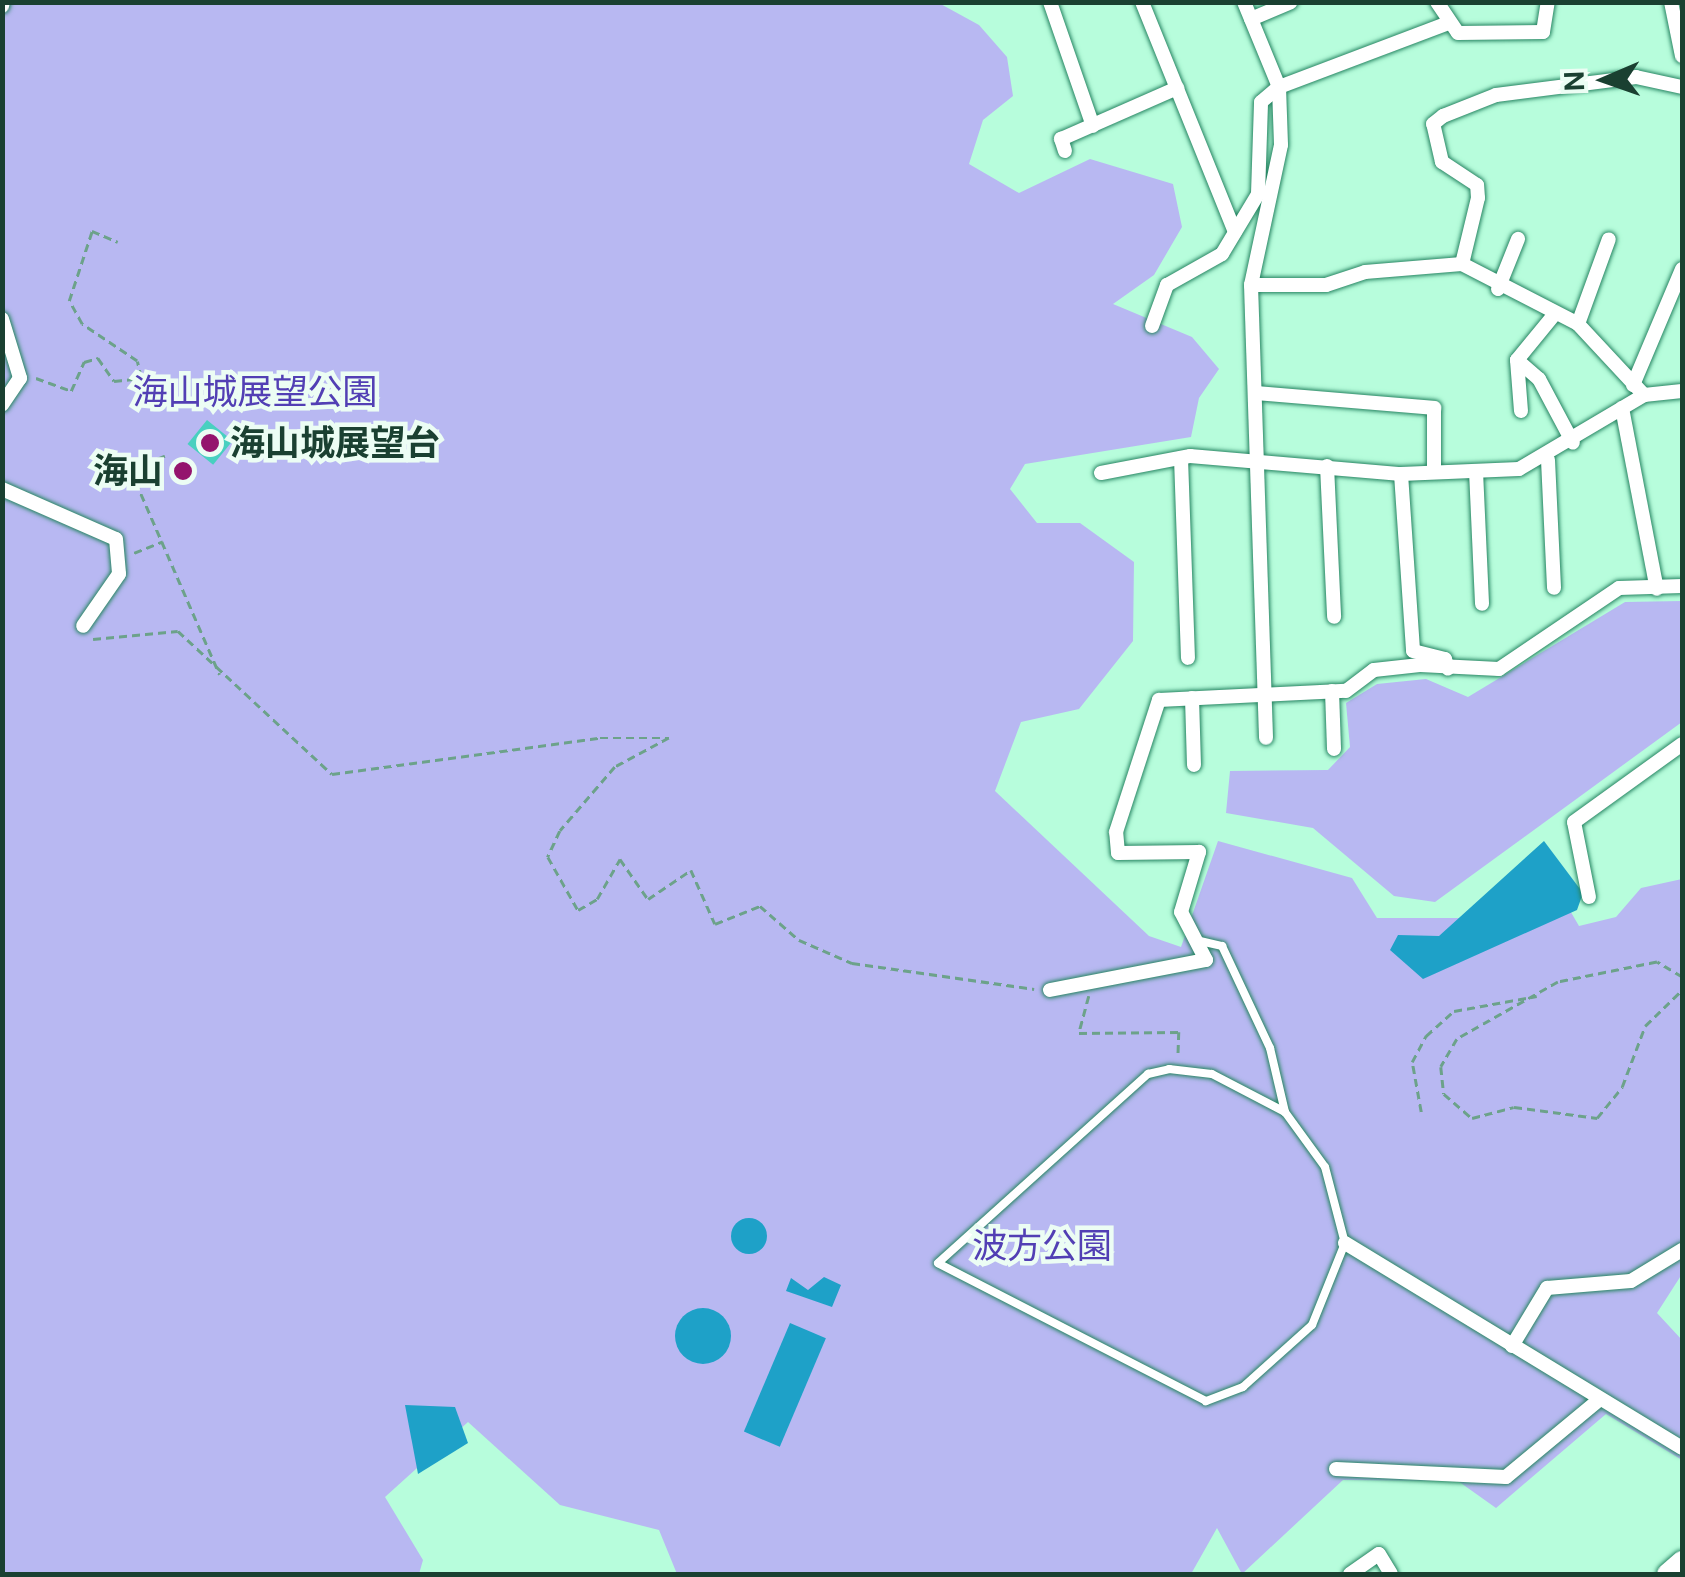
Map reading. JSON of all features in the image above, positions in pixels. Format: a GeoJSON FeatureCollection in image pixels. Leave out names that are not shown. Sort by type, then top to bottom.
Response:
{"type":"FeatureCollection","features":[{"type":"Feature","properties":{"kind":"street"},"geometry":{"type":"LineString","coordinates":[[1050,2],[1093,126]]}},
{"type":"Feature","properties":{"kind":"street"},"geometry":{"type":"LineString","coordinates":[[1142,2],[1235,232]]}},
{"type":"Feature","properties":{"kind":"street"},"geometry":{"type":"LineString","coordinates":[[1244,2],[1278,87],[1275,200],[1251,285],[1266,738]]}},
{"type":"Feature","properties":{"kind":"street"},"geometry":{"type":"LineString","coordinates":[[1251,19],[1291,2]]}},
{"type":"Feature","properties":{"kind":"street"},"geometry":{"type":"LineString","coordinates":[[1437,2],[1446,24],[1458,33],[1543,32],[1548,2]]}},
{"type":"Feature","properties":{"kind":"street"},"geometry":{"type":"LineString","coordinates":[[1671,2],[1682,56]]}},
{"type":"Feature","properties":{"kind":"street"},"geometry":{"type":"LineString","coordinates":[[1152,326],[1167,285],[1209,264],[1258,194],[1262,102],[1278,87],[1446,24]]}},
{"type":"Feature","properties":{"kind":"street"},"geometry":{"type":"LineString","coordinates":[[1462,264],[1478,198],[1477,185],[1442,162],[1433,124],[1496,94],[1636,76],[1682,86]]}},
{"type":"Feature","properties":{"kind":"street"},"geometry":{"type":"LineString","coordinates":[[1065,151],[1061,140],[1177,88]]}},
{"type":"Feature","properties":{"kind":"street"},"geometry":{"type":"LineString","coordinates":[[1498,288],[1518,239]]}},
{"type":"Feature","properties":{"kind":"street"},"geometry":{"type":"LineString","coordinates":[[1578,324],[1608,239]]}},
{"type":"Feature","properties":{"kind":"street"},"geometry":{"type":"LineString","coordinates":[[1251,285],[1326,285],[1366,272],[1462,264],[1498,288],[1578,324],[1639,390],[1682,391]]}},
{"type":"Feature","properties":{"kind":"street"},"geometry":{"type":"LineString","coordinates":[[1101,473],[1181,458],[1401,474],[1476,471],[1548,460],[1622,408],[1639,390],[1682,269]]}},
{"type":"Feature","properties":{"kind":"street"},"geometry":{"type":"LineString","coordinates":[[1521,411],[1517,360],[1554,315]]}},
{"type":"Feature","properties":{"kind":"street"},"geometry":{"type":"LineString","coordinates":[[2,319],[20,378],[2,405]]}},
{"type":"Feature","properties":{"kind":"street"},"geometry":{"type":"LineString","coordinates":[[1517,360],[1539,379],[1573,443]]}},
{"type":"Feature","properties":{"kind":"street"},"geometry":{"type":"LineString","coordinates":[[1257,393],[1434,408],[1434,472]]}},
{"type":"Feature","properties":{"kind":"street"},"geometry":{"type":"LineString","coordinates":[[1622,408],[1657,589]]}},
{"type":"Feature","properties":{"kind":"street"},"geometry":{"type":"LineString","coordinates":[[1181,458],[1188,658]]}},
{"type":"Feature","properties":{"kind":"street"},"geometry":{"type":"LineString","coordinates":[[1548,460],[1554,588]]}},
{"type":"Feature","properties":{"kind":"street"},"geometry":{"type":"LineString","coordinates":[[1328,466],[1334,617]]}},
{"type":"Feature","properties":{"kind":"street"},"geometry":{"type":"LineString","coordinates":[[1476,471],[1482,604]]}},
{"type":"Feature","properties":{"kind":"street"},"geometry":{"type":"LineString","coordinates":[[1401,474],[1413,651],[1445,658],[1448,669]]}},
{"type":"Feature","properties":{"kind":"street"},"geometry":{"type":"LineString","coordinates":[[2,489],[98,526],[123,557],[83,626]]}},
{"type":"Feature","properties":{"kind":"street"},"geometry":{"type":"LineString","coordinates":[[1050,990],[1206,960],[1200,940],[1184,931],[1181,912],[1199,852],[1118,853],[1116,832],[1159,700],[1332,691],[1374,670],[1500,670],[1555,624],[1590,614],[1620,588],[1682,586]]}},
{"type":"Feature","properties":{"kind":"street"},"geometry":{"type":"LineString","coordinates":[[1332,691],[1334,748]]}},
{"type":"Feature","properties":{"kind":"street"},"geometry":{"type":"LineString","coordinates":[[1192,698],[1194,764]]}},
{"type":"Feature","properties":{"kind":"street"},"geometry":{"type":"LineString","coordinates":[[1588,897],[1574,822],[1682,744]]}},
{"type":"Feature","properties":{"kind":"street"},"geometry":{"type":"LineString","coordinates":[[1345,1243],[1682,1448]]}},
{"type":"Feature","properties":{"kind":"street"},"geometry":{"type":"LineString","coordinates":[[1512,1346],[1547,1288],[1631,1281],[1682,1250]]}},
{"type":"Feature","properties":{"kind":"street"},"geometry":{"type":"LineString","coordinates":[[1336,1470],[1506,1477],[1600,1398]]}},
{"type":"Feature","properties":{"kind":"street"},"geometry":{"type":"LineString","coordinates":[[1350,1574],[1379,1554],[1391,1574]]}},
{"type":"Feature","properties":{"kind":"street"},"geometry":{"type":"LineString","coordinates":[[1668,1574],[1682,1561]]}},
{"type":"Feature","properties":{"kind":"lane"},"geometry":{"type":"LineString","coordinates":[[1200,940],[1222,946],[1270,1048],[1285,1112],[1325,1167],[1345,1243],[1312,1324],[1282,1359],[1206,1401],[938,1264],[1148,1074],[1212,1074],[1285,1112]]}},
{"type":"Feature","properties":{"kind":"path"},"geometry":{"type":"LineString","coordinates":[[20,378],[70,391],[84,362],[98,358],[114,381],[141,378],[137,361],[82,324],[70,301],[92,230],[118,242]]}},
{"type":"Feature","properties":{"kind":"path"},"geometry":{"type":"LineString","coordinates":[[166,456],[144,465],[136,482],[220,676]]}},
{"type":"Feature","properties":{"kind":"path"},"geometry":{"type":"LineString","coordinates":[[123,557],[162,542]]}},
{"type":"Feature","properties":{"kind":"path"},"geometry":{"type":"LineString","coordinates":[[83,626],[93,639],[178,631],[220,676],[332,774],[600,738],[669,738],[615,768],[560,831],[548,858],[578,910],[597,899],[620,859],[648,899],[691,870],[716,924],[760,906],[798,940],[852,963],[1050,990]]}},
{"type":"Feature","properties":{"kind":"path"},"geometry":{"type":"LineString","coordinates":[[1682,978],[1673,966],[1640,963],[1566,978],[1445,1052],[1444,1094],[1462,1114],[1514,1106],[1597,1118],[1622,1087],[1645,1026],[1682,990]]}},
{"type":"Feature","properties":{"kind":"path"},"geometry":{"type":"LineString","coordinates":[[1087,982],[1092,1008],[1079,1033],[1179,1032],[1177,1068]]}},
{"type":"Feature","properties":{"kind":"path"},"geometry":{"type":"LineString","coordinates":[[1422,1112],[1412,1062],[1426,1036],[1454,1010],[1538,996]]}},
{"type":"Feature","properties":{"kind":"green space"},"geometry":{"type":"Polygon","coordinates":[[[937,2],[979,25],[1007,57],[1013,96],[983,120],[969,164],[1019,193],[1090,159],[1173,184],[1182,227],[1154,275],[1113,304],[1192,337],[1219,369],[1199,398],[1191,437],[1025,464],[1010,489],[1037,523],[1080,523],[1134,562],[1133,641],[1079,709],[1021,722],[995,791],[1149,936],[1181,947],[1218,841],[1352,878],[1377,918],[1476,918],[1537,854],[1579,926],[1616,917],[1641,888],[1682,879],[1682,1274],[1657,1313],[1682,1340],[1682,1460],[1606,1414],[1496,1508],[1458,1481],[1343,1480],[1242,1574],[1217,1528],[1191,1574],[677,1574],[659,1530],[560,1505],[468,1422],[385,1497],[423,1560],[419,1574],[3,1574],[3,3],[937,2]]]}},
{"type":"Feature","properties":{"kind":"green space"},"geometry":{"type":"Polygon","coordinates":[[[1682,601],[1682,722],[1435,902],[1394,896],[1313,828],[1226,813],[1230,771],[1328,770],[1350,747],[1346,703],[1377,684],[1426,679],[1468,697],[1625,602],[1682,601]]]}},
{"type":"Feature","properties":{"kind":"shaded area"},"geometry":{"type":"Polygon","coordinates":[[[1544,841],[1583,893],[1577,910],[1423,979],[1390,950],[1398,935],[1439,936],[1544,841]]]}},
{"type":"Feature","properties":{"kind":"shaded area"},"geometry":{"type":"Polygon","coordinates":[[[749,1218],[762,1223],[767,1236],[762,1249],[749,1254],[736,1249],[731,1236],[736,1223],[749,1218]]]}},
{"type":"Feature","properties":{"kind":"shaded area"},"geometry":{"type":"Polygon","coordinates":[[[824,1277],[841,1285],[832,1307],[786,1291],[791,1278],[808,1290],[824,1277]]]}},
{"type":"Feature","properties":{"kind":"shaded area"},"geometry":{"type":"Polygon","coordinates":[[[703,1308],[723,1316],[731,1336],[723,1356],[703,1364],[683,1356],[675,1336],[683,1316],[703,1308]]]}},
{"type":"Feature","properties":{"kind":"shaded area"},"geometry":{"type":"Polygon","coordinates":[[[790,1323],[826,1338],[780,1447],[744,1432],[790,1323]]]}},
{"type":"Feature","properties":{"kind":"shaded area"},"geometry":{"type":"Polygon","coordinates":[[[405,1405],[455,1407],[468,1443],[418,1474],[405,1405]]]}},
{"type":"Feature","properties":{"kind":"building","name":"海山城展望台"},"geometry":{"type":"Polygon","coordinates":[[[207,420],[233,441],[213,465],[187,444],[207,420]]]}},
{"type":"Feature","properties":{"kind":"place","name":"海山城展望台"},"geometry":{"type":"Point","coordinates":[210,443]}},
{"type":"Feature","properties":{"kind":"place","name":"海山"},"geometry":{"type":"Point","coordinates":[183,471]}},
{"type":"Feature","properties":{"kind":"park label","name":"海山城展望公園"},"geometry":{"type":"Point","coordinates":[255,392]}},
{"type":"Feature","properties":{"kind":"park label","name":"波方公園"},"geometry":{"type":"Point","coordinates":[1042,1246]}}]}
